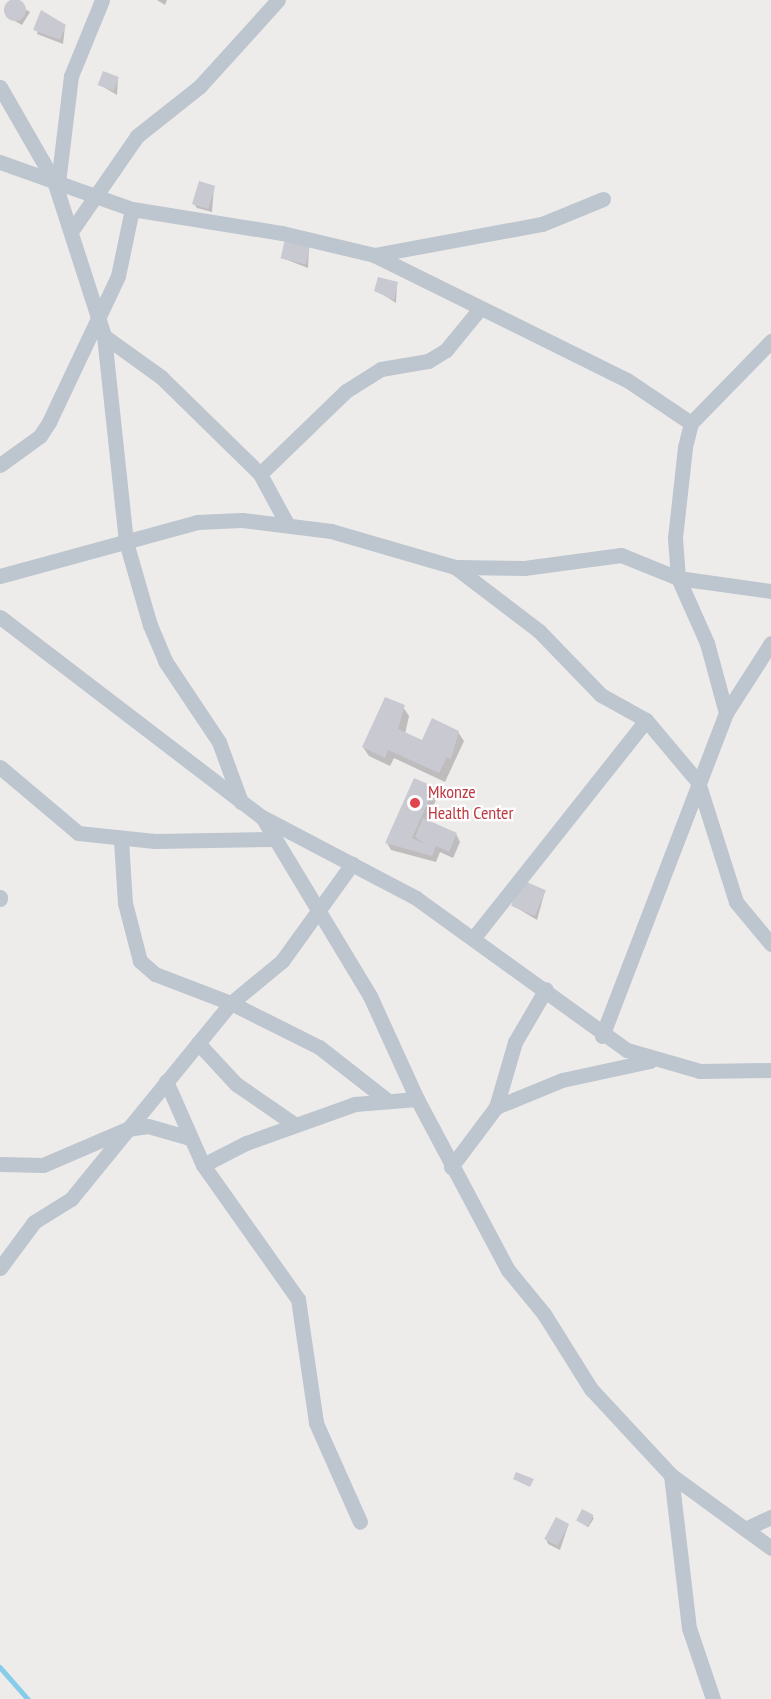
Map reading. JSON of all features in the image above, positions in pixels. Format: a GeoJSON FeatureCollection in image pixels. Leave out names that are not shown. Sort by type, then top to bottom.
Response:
{"type":"FeatureCollection","features":[{"type":"Feature","properties":{"kind":"street"},"geometry":{"type":"LineString","coordinates":[[56,182],[66,94],[102,0]]}},
{"type":"Feature","properties":{"kind":"street"},"geometry":{"type":"LineString","coordinates":[[72,230],[137,136],[200,86],[279,0]]}},
{"type":"Feature","properties":{"kind":"street"},"geometry":{"type":"LineString","coordinates":[[0,87],[56,182],[72,230],[96,320],[104,336],[126,542],[165,661],[219,742],[241,802]]}},
{"type":"Feature","properties":{"kind":"street"},"geometry":{"type":"LineString","coordinates":[[0,162],[92,198],[132,208],[282,232],[374,255],[478,311],[627,380],[691,423]]}},
{"type":"Feature","properties":{"kind":"street"},"geometry":{"type":"LineString","coordinates":[[374,255],[542,224],[603,200]]}},
{"type":"Feature","properties":{"kind":"street"},"geometry":{"type":"LineString","coordinates":[[0,465],[40,436],[118,276],[132,208]]}},
{"type":"Feature","properties":{"kind":"street"},"geometry":{"type":"LineString","coordinates":[[260,474],[346,391],[381,369],[428,361],[446,350],[478,311]]}},
{"type":"Feature","properties":{"kind":"street"},"geometry":{"type":"LineString","coordinates":[[104,336],[146,364],[260,474],[286,522]]}},
{"type":"Feature","properties":{"kind":"street"},"geometry":{"type":"LineString","coordinates":[[726,712],[707,643],[678,578],[675,538],[691,423],[771,341]]}},
{"type":"Feature","properties":{"kind":"street"},"geometry":{"type":"LineString","coordinates":[[0,576],[197,522],[286,522],[455,567],[524,568],[621,555],[678,578],[771,591]]}},
{"type":"Feature","properties":{"kind":"street"},"geometry":{"type":"LineString","coordinates":[[455,567],[539,631],[601,695],[646,720],[698,782],[736,902],[771,944]]}},
{"type":"Feature","properties":{"kind":"street"},"geometry":{"type":"LineString","coordinates":[[0,617],[262,817],[352,864],[475,936],[546,989],[602,1036],[651,1061],[700,1071],[771,1070]]}},
{"type":"Feature","properties":{"kind":"street"},"geometry":{"type":"LineString","coordinates":[[602,1036],[664,885],[698,782],[726,712],[771,643]]}},
{"type":"Feature","properties":{"kind":"street"},"geometry":{"type":"LineString","coordinates":[[475,936],[646,720]]}},
{"type":"Feature","properties":{"kind":"street"},"geometry":{"type":"LineString","coordinates":[[0,767],[78,833],[121,840],[275,839]]}},
{"type":"Feature","properties":{"kind":"street"},"geometry":{"type":"LineString","coordinates":[[262,817],[370,996],[417,1099],[508,1270],[544,1314],[591,1389],[671,1475],[771,1548]]}},
{"type":"Feature","properties":{"kind":"street"},"geometry":{"type":"LineString","coordinates":[[121,840],[126,903],[140,961],[155,974],[231,1003],[319,1047],[388,1101]]}},
{"type":"Feature","properties":{"kind":"street"},"geometry":{"type":"LineString","coordinates":[[0,1269],[34,1222],[71,1199],[231,1003],[282,961],[352,864]]}},
{"type":"Feature","properties":{"kind":"street"},"geometry":{"type":"LineString","coordinates":[[452,1167],[496,1107],[515,1042],[546,989]]}},
{"type":"Feature","properties":{"kind":"street"},"geometry":{"type":"LineString","coordinates":[[198,1043],[236,1084],[294,1124]]}},
{"type":"Feature","properties":{"kind":"street"},"geometry":{"type":"LineString","coordinates":[[496,1107],[562,1080],[651,1061]]}},
{"type":"Feature","properties":{"kind":"street"},"geometry":{"type":"LineString","coordinates":[[166,1081],[186,1137],[203,1165],[298,1299],[316,1423],[360,1522]]}},
{"type":"Feature","properties":{"kind":"street"},"geometry":{"type":"LineString","coordinates":[[203,1165],[294,1124],[355,1104],[417,1099]]}},
{"type":"Feature","properties":{"kind":"street"},"geometry":{"type":"LineString","coordinates":[[0,1164],[43,1166],[127,1129],[148,1126],[186,1137]]}},
{"type":"Feature","properties":{"kind":"street"},"geometry":{"type":"LineString","coordinates":[[671,1475],[689,1628],[713,1699]]}},
{"type":"Feature","properties":{"kind":"street"},"geometry":{"type":"LineString","coordinates":[[745,1529],[771,1517]]}},
{"type":"Feature","properties":{"kind":"building"},"geometry":{"type":"Polygon","coordinates":[[[15,-1],[23,2],[26,10],[23,18],[15,21],[7,18],[4,10],[7,2],[15,-1]]]}},
{"type":"Feature","properties":{"kind":"building"},"geometry":{"type":"Polygon","coordinates":[[[41,10],[66,25],[60,40],[33,30],[41,10]]]}},
{"type":"Feature","properties":{"kind":"building"},"geometry":{"type":"Polygon","coordinates":[[[103,71],[119,77],[113,91],[98,85],[103,71]]]}},
{"type":"Feature","properties":{"kind":"building"},"geometry":{"type":"Polygon","coordinates":[[[199,181],[215,186],[208,209],[192,204],[199,181]]]}},
{"type":"Feature","properties":{"kind":"building"},"geometry":{"type":"Polygon","coordinates":[[[285,239],[310,245],[306,264],[281,258],[285,239]]]}},
{"type":"Feature","properties":{"kind":"building"},"geometry":{"type":"Polygon","coordinates":[[[378,277],[398,282],[394,300],[374,291],[378,277]]]}},
{"type":"Feature","properties":{"kind":"building"},"geometry":{"type":"Polygon","coordinates":[[[385,697],[405,705],[398,729],[422,740],[432,718],[459,731],[451,759],[447,757],[439,773],[388,750],[385,758],[362,747],[385,697]]]}},
{"type":"Feature","properties":{"kind":"building","name":"Mkonze Health Center"},"geometry":{"type":"Polygon","coordinates":[[[414,778],[435,787],[412,838],[427,845],[415,837],[423,818],[457,833],[449,852],[436,846],[432,856],[385,843],[414,778]]]}},
{"type":"Feature","properties":{"kind":"building"},"geometry":{"type":"Polygon","coordinates":[[[522,880],[546,890],[535,916],[511,906],[522,880]]]}},
{"type":"Feature","properties":{"kind":"building"},"geometry":{"type":"Polygon","coordinates":[[[516,1472],[534,1479],[530,1487],[513,1479],[516,1472]]]}},
{"type":"Feature","properties":{"kind":"building"},"geometry":{"type":"Polygon","coordinates":[[[582,1509],[594,1515],[588,1526],[576,1521],[582,1509]]]}},
{"type":"Feature","properties":{"kind":"building"},"geometry":{"type":"Polygon","coordinates":[[[556,1517],[569,1524],[558,1546],[544,1539],[556,1517]]]}},
{"type":"Feature","properties":{"kind":"waterway"},"geometry":{"type":"LineString","coordinates":[[0,1667],[28,1699]]}},
{"type":"Feature","properties":{"kind":"place","name":"Mkonze Health Center"},"geometry":{"type":"Point","coordinates":[415,803]}}]}
